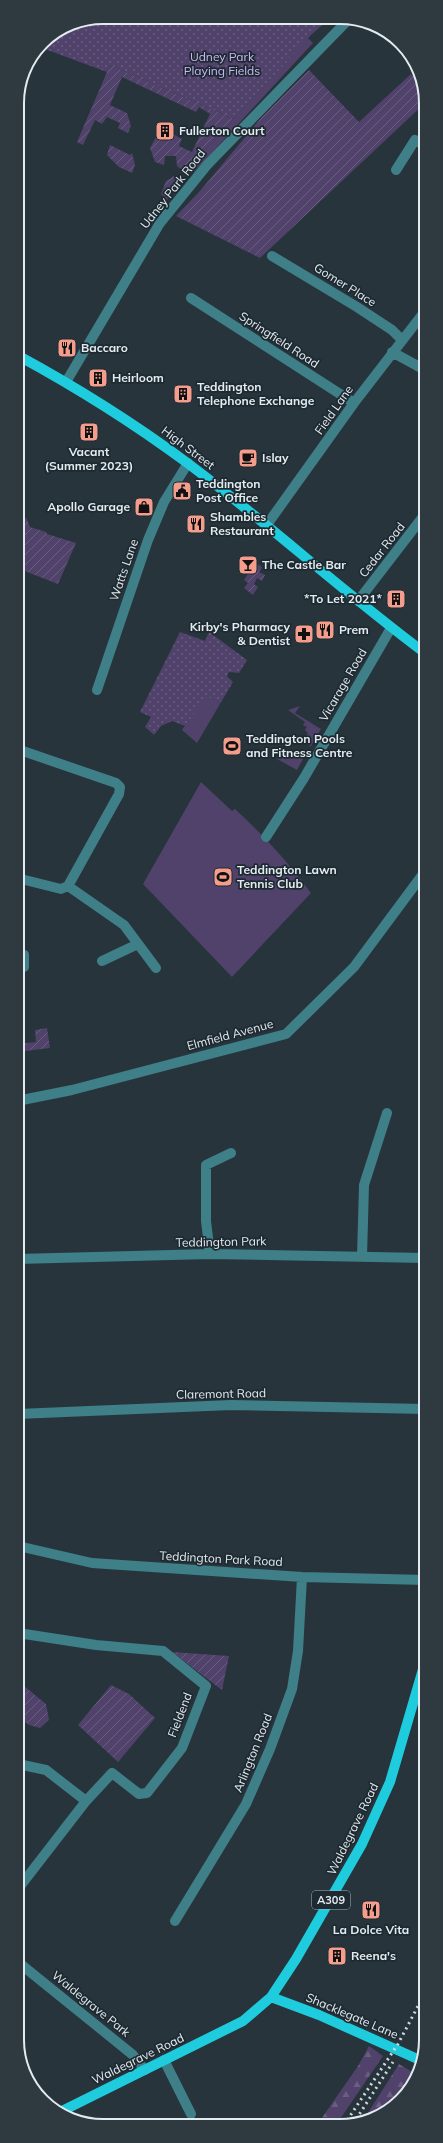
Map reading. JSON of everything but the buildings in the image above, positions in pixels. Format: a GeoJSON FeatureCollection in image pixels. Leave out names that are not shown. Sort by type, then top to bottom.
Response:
{"type":"FeatureCollection","features":[{"type":"Feature","properties":{"kind":"main road","name":"High Street"},"geometry":{"type":"LineString","coordinates":[[24,359],[66,382],[113,411],[188,463],[391,628],[419,649]]}},
{"type":"Feature","properties":{"kind":"main road","name":"Waldegrave Road"},"geometry":{"type":"LineString","coordinates":[[65,2109],[243,2021],[271,1997],[296,1959],[362,1844],[390,1782],[419,1683]]}},
{"type":"Feature","properties":{"kind":"main road","name":"Shacklegate Lane"},"geometry":{"type":"LineString","coordinates":[[271,1997],[319,2015],[416,2058]]}},
{"type":"Feature","properties":{"kind":"street","name":"Udney Park Road"},"geometry":{"type":"LineString","coordinates":[[66,382],[160,223],[207,165],[344,24]]}},
{"type":"Feature","properties":{"kind":"street"},"geometry":{"type":"LineString","coordinates":[[396,170],[415,140],[419,142]]}},
{"type":"Feature","properties":{"kind":"street","name":"Gomer Place"},"geometry":{"type":"LineString","coordinates":[[272,256],[357,307],[392,330],[402,340]]}},
{"type":"Feature","properties":{"kind":"street","name":"Springfield Road"},"geometry":{"type":"LineString","coordinates":[[191,298],[354,403]]}},
{"type":"Feature","properties":{"kind":"street","name":"Field Lane"},"geometry":{"type":"LineString","coordinates":[[266,526],[354,403],[419,319]]}},
{"type":"Feature","properties":{"kind":"street"},"geometry":{"type":"LineString","coordinates":[[392,352],[419,367]]}},
{"type":"Feature","properties":{"kind":"street","name":"Watts Lane"},"geometry":{"type":"LineString","coordinates":[[96,690],[148,540],[164,502],[188,463]]}},
{"type":"Feature","properties":{"kind":"street","name":"Cedar Road"},"geometry":{"type":"LineString","coordinates":[[358,601],[419,522]]}},
{"type":"Feature","properties":{"kind":"street","name":"Vicarage Road"},"geometry":{"type":"LineString","coordinates":[[266,837],[304,778],[391,628]]}},
{"type":"Feature","properties":{"kind":"street"},"geometry":{"type":"LineString","coordinates":[[24,751],[116,783],[120,787],[118,794],[68,886],[62,889],[24,880]]}},
{"type":"Feature","properties":{"kind":"street","name":"Elmfield Avenue"},"geometry":{"type":"LineString","coordinates":[[24,1100],[72,1090],[286,1034],[354,967],[419,879]]}},
{"type":"Feature","properties":{"kind":"street"},"geometry":{"type":"LineString","coordinates":[[68,886],[124,925],[156,968]]}},
{"type":"Feature","properties":{"kind":"street"},"geometry":{"type":"LineString","coordinates":[[102,961],[138,944]]}},
{"type":"Feature","properties":{"kind":"street"},"geometry":{"type":"LineString","coordinates":[[24,955],[24,967]]}},
{"type":"Feature","properties":{"kind":"street"},"geometry":{"type":"LineString","coordinates":[[362,1257],[364,1185],[387,1112]]}},
{"type":"Feature","properties":{"kind":"street"},"geometry":{"type":"LineString","coordinates":[[210,1254],[206,1221],[206,1165],[231,1153]]}},
{"type":"Feature","properties":{"kind":"street","name":"Teddington Park"},"geometry":{"type":"LineString","coordinates":[[24,1259],[210,1254],[419,1258]]}},
{"type":"Feature","properties":{"kind":"street","name":"Claremont Road"},"geometry":{"type":"LineString","coordinates":[[24,1414],[231,1405],[419,1409]]}},
{"type":"Feature","properties":{"kind":"street","name":"Teddington Park Road"},"geometry":{"type":"LineString","coordinates":[[24,1547],[92,1564],[302,1577],[419,1580]]}},
{"type":"Feature","properties":{"kind":"street","name":"Arlington Road"},"geometry":{"type":"LineString","coordinates":[[175,1921],[246,1804],[270,1749],[292,1689],[298,1651],[302,1577]]}},
{"type":"Feature","properties":{"kind":"street","name":"Fieldend"},"geometry":{"type":"LineString","coordinates":[[24,1634],[96,1645],[163,1651],[206,1686],[182,1748],[147,1793],[139,1794],[112,1773],[86,1801],[24,1881]]}},
{"type":"Feature","properties":{"kind":"street"},"geometry":{"type":"LineString","coordinates":[[24,1765],[46,1770],[86,1801]]}},
{"type":"Feature","properties":{"kind":"street","name":"Waldegrave Park"},"geometry":{"type":"LineString","coordinates":[[24,1967],[133,2055],[145,2070]]}},
{"type":"Feature","properties":{"kind":"street"},"geometry":{"type":"LineString","coordinates":[[164,2060],[191,2114]]}},
{"type":"Feature","properties":{"kind":"green space","name":"Udney Park Playing Fields"},"geometry":{"type":"Polygon","coordinates":[[[103,24],[323,24],[311,35],[234,119],[110,65],[107,72],[45,49],[59,37],[68,32],[83,27],[103,24]]]}},
{"type":"Feature","properties":{"kind":"green space"},"geometry":{"type":"Polygon","coordinates":[[[308,38],[313,43],[193,173],[186,173],[181,169],[188,169],[308,38]]]}},
{"type":"Feature","properties":{"kind":"green space"},"geometry":{"type":"Polygon","coordinates":[[[110,65],[234,119],[188,169],[181,169],[177,166],[176,156],[165,156],[164,165],[155,162],[150,148],[156,137],[169,132],[182,139],[179,146],[192,152],[210,114],[199,107],[196,112],[122,77],[110,105],[127,113],[131,126],[128,133],[118,128],[120,123],[107,117],[102,124],[95,120],[83,145],[77,142],[110,65]]]}},
{"type":"Feature","properties":{"kind":"green space"},"geometry":{"type":"Polygon","coordinates":[[[309,70],[359,122],[411,74],[415,78],[419,109],[260,258],[176,216],[200,191],[262,117],[309,70]]]}},
{"type":"Feature","properties":{"kind":"green space"},"geometry":{"type":"Polygon","coordinates":[[[110,145],[130,155],[132,153],[135,165],[132,173],[119,167],[107,155],[110,145]]]}},
{"type":"Feature","properties":{"kind":"green space"},"geometry":{"type":"Polygon","coordinates":[[[174,176],[180,180],[167,200],[161,194],[166,181],[174,176]]]}},
{"type":"Feature","properties":{"kind":"green space"},"geometry":{"type":"Polygon","coordinates":[[[26,517],[30,527],[76,543],[58,584],[24,571],[24,523],[26,517]]]}},
{"type":"Feature","properties":{"kind":"green space"},"geometry":{"type":"Polygon","coordinates":[[[255,563],[262,567],[259,572],[265,575],[262,581],[257,578],[254,584],[258,587],[253,595],[244,588],[248,583],[244,580],[255,563]]]}},
{"type":"Feature","properties":{"kind":"green space"},"geometry":{"type":"Polygon","coordinates":[[[180,632],[205,641],[209,632],[247,660],[239,673],[229,672],[227,676],[233,682],[220,704],[207,696],[185,726],[172,721],[161,726],[154,735],[145,727],[151,717],[140,712],[180,632]]]}},
{"type":"Feature","properties":{"kind":"green space"},"geometry":{"type":"Polygon","coordinates":[[[207,695],[220,704],[197,743],[182,730],[207,695]]]}},
{"type":"Feature","properties":{"kind":"green space"},"geometry":{"type":"Polygon","coordinates":[[[300,706],[295,713],[321,729],[311,746],[308,745],[311,740],[306,736],[308,733],[305,730],[307,727],[303,725],[305,722],[288,710],[300,706]]]}},
{"type":"Feature","properties":{"kind":"green space"},"geometry":{"type":"Polygon","coordinates":[[[282,751],[292,756],[296,751],[304,757],[297,770],[277,759],[282,751]]]}},
{"type":"Feature","properties":{"kind":"green space","name":"Teddington Lawn Tennis Club"},"geometry":{"type":"Polygon","coordinates":[[[201,782],[232,811],[235,809],[275,849],[311,893],[232,977],[143,884],[201,782]]]}},
{"type":"Feature","properties":{"kind":"green space"},"geometry":{"type":"Polygon","coordinates":[[[47,1028],[50,1048],[24,1051],[24,1043],[36,1042],[35,1030],[47,1028]]]}},
{"type":"Feature","properties":{"kind":"green space"},"geometry":{"type":"Polygon","coordinates":[[[172,1652],[229,1656],[222,1690],[172,1652]]]}},
{"type":"Feature","properties":{"kind":"green space"},"geometry":{"type":"Polygon","coordinates":[[[111,1685],[129,1694],[155,1718],[118,1762],[78,1725],[111,1685]]]}},
{"type":"Feature","properties":{"kind":"green space"},"geometry":{"type":"Polygon","coordinates":[[[24,1686],[46,1704],[49,1720],[40,1728],[29,1725],[24,1721],[24,1686]]]}},
{"type":"Feature","properties":{"kind":"green space"},"geometry":{"type":"Polygon","coordinates":[[[369,2046],[383,2056],[340,2119],[321,2119],[358,2066],[369,2046]]]}},
{"type":"Feature","properties":{"kind":"green space"},"geometry":{"type":"Polygon","coordinates":[[[399,2064],[412,2072],[406,2084],[396,2096],[388,2103],[367,2114],[399,2064]]]}},
{"type":"Feature","properties":{"kind":"railway"},"geometry":{"type":"LineString","coordinates":[[349,2118],[398,2044],[419,2004]]}},
{"type":"Feature","properties":{"kind":"railway"},"geometry":{"type":"LineString","coordinates":[[358,2116],[393,2062]]}},
{"type":"Feature","properties":{"kind":"place","name":"Fullerton Court"},"geometry":{"type":"Point","coordinates":[165,131]}},
{"type":"Feature","properties":{"kind":"place","name":"Baccaro"},"geometry":{"type":"Point","coordinates":[67,348]}},
{"type":"Feature","properties":{"kind":"place","name":"Heirloom"},"geometry":{"type":"Point","coordinates":[98,378]}},
{"type":"Feature","properties":{"kind":"place","name":"Teddington Telephone Exchange"},"geometry":{"type":"Point","coordinates":[183,394]}},
{"type":"Feature","properties":{"kind":"place","name":"Vacant (Summer 2023)"},"geometry":{"type":"Point","coordinates":[89,432]}},
{"type":"Feature","properties":{"kind":"place","name":"Islay"},"geometry":{"type":"Point","coordinates":[248,458]}},
{"type":"Feature","properties":{"kind":"place","name":"Teddington Post Office"},"geometry":{"type":"Point","coordinates":[182,491]}},
{"type":"Feature","properties":{"kind":"place","name":"Apollo Garage"},"geometry":{"type":"Point","coordinates":[144,507]}},
{"type":"Feature","properties":{"kind":"place","name":"Shambles Restaurant"},"geometry":{"type":"Point","coordinates":[196,524]}},
{"type":"Feature","properties":{"kind":"place","name":"The Castle Bar"},"geometry":{"type":"Point","coordinates":[248,565]}},
{"type":"Feature","properties":{"kind":"place","name":"*To Let 2021*"},"geometry":{"type":"Point","coordinates":[396,599]}},
{"type":"Feature","properties":{"kind":"place","name":"Prem"},"geometry":{"type":"Point","coordinates":[325,630]}},
{"type":"Feature","properties":{"kind":"place","name":"Kirby's Pharmacy & Dentist"},"geometry":{"type":"Point","coordinates":[304,634]}},
{"type":"Feature","properties":{"kind":"place","name":"Teddington Pools and Fitness Centre"},"geometry":{"type":"Point","coordinates":[232,746]}},
{"type":"Feature","properties":{"kind":"place","name":"Teddington Lawn Tennis Club"},"geometry":{"type":"Point","coordinates":[223,877]}},
{"type":"Feature","properties":{"kind":"place","name":"La Dolce Vita"},"geometry":{"type":"Point","coordinates":[371,1910]}},
{"type":"Feature","properties":{"kind":"place","name":"Reena's"},"geometry":{"type":"Point","coordinates":[337,1956]}}]}
